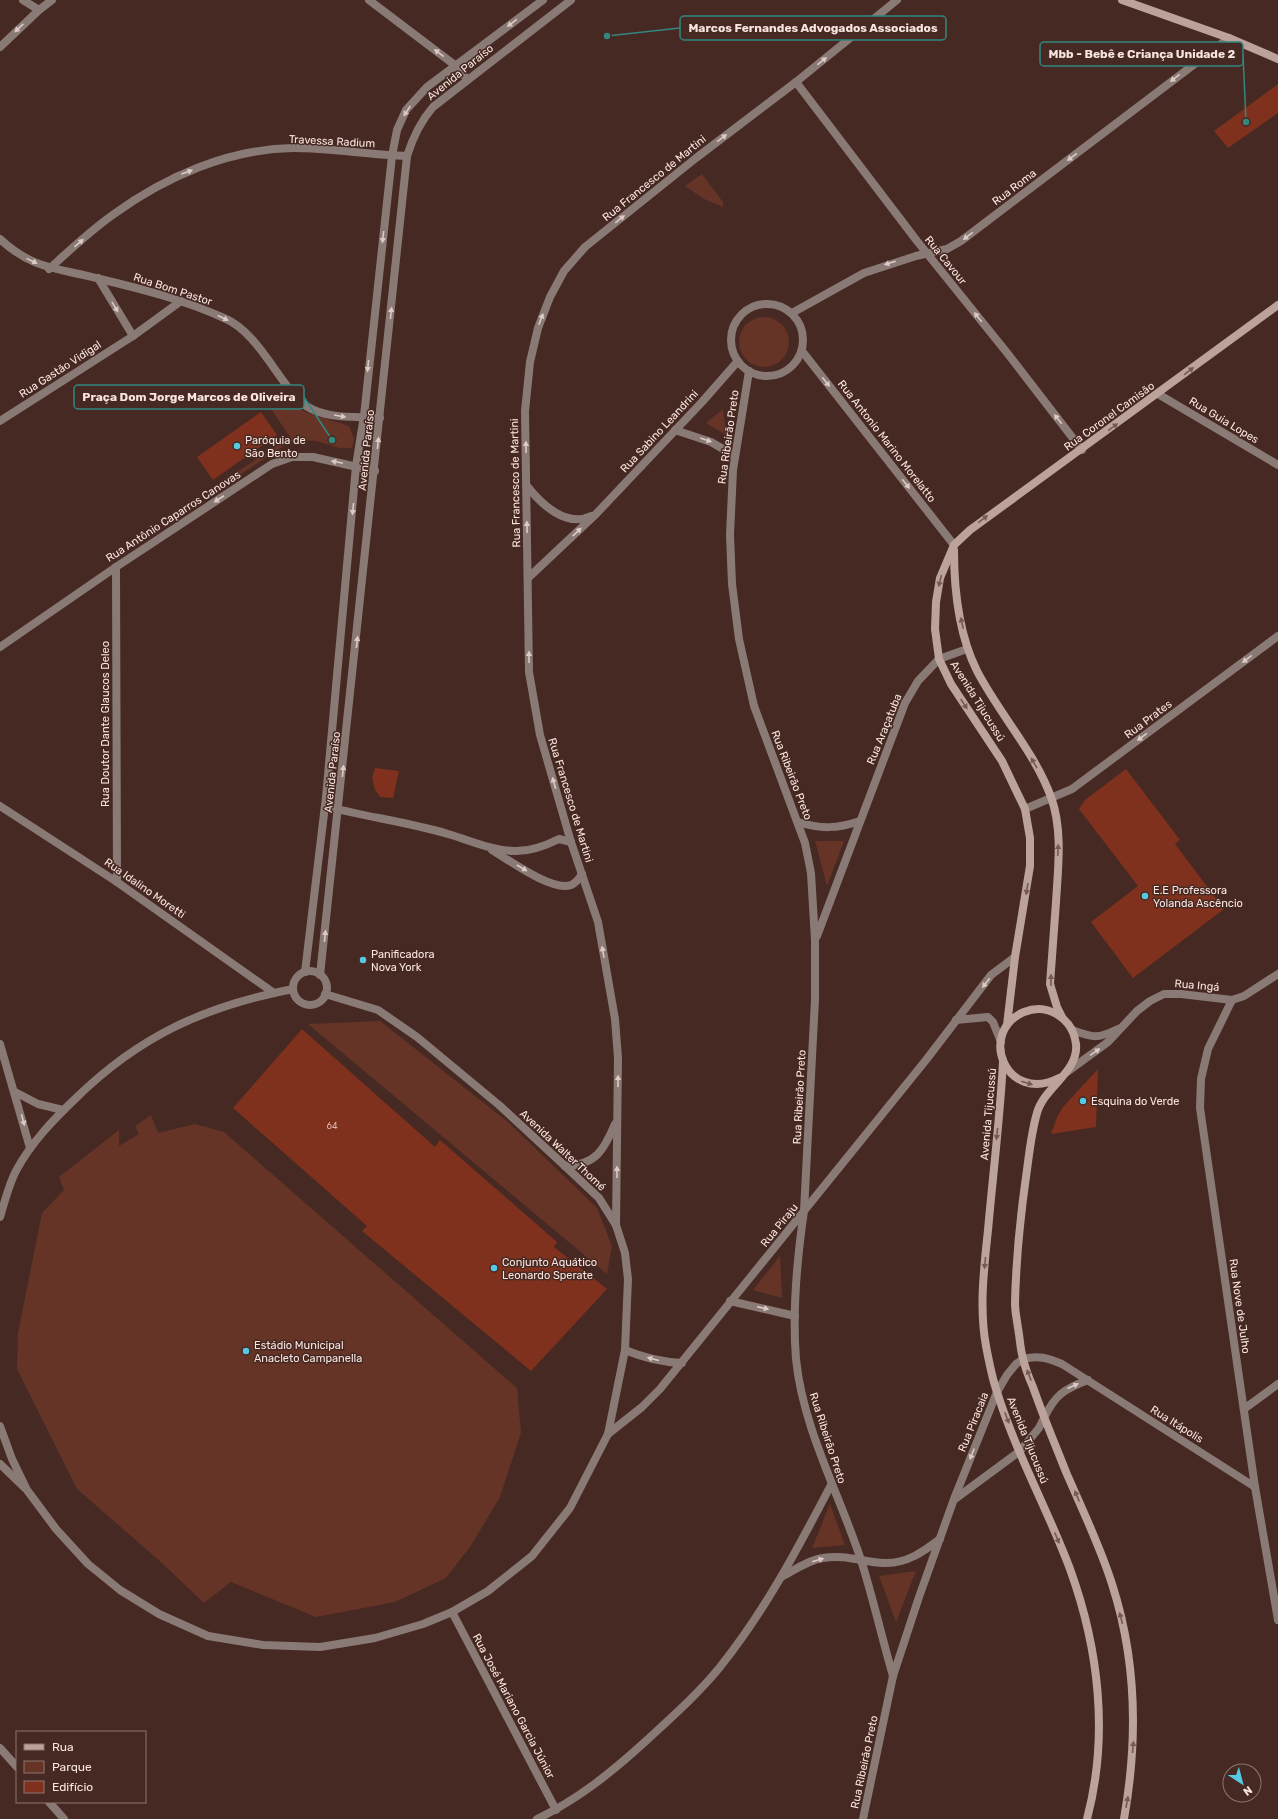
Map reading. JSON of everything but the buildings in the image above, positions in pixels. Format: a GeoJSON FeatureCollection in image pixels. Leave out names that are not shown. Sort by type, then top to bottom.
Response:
{"type":"FeatureCollection","features":[{"type":"Feature","properties":{"kind":"main road"},"geometry":{"type":"LineString","coordinates":[[1122,0],[1229,38],[1278,59]]}},
{"type":"Feature","properties":{"kind":"main road","name":"Rua Coronel Camisão"},"geometry":{"type":"LineString","coordinates":[[954,545],[986,517],[1082,450],[1278,305]]}},
{"type":"Feature","properties":{"kind":"main road","name":"Avenida Tijucussú"},"geometry":{"type":"LineString","coordinates":[[954,545],[954,571],[958,605],[967,649],[978,672],[1042,776],[1056,813],[1059,838],[1050,984],[1057,1007],[1062,1017],[1072,1030],[1076,1050],[1071,1066],[1059,1078],[1037,1111],[1019,1223],[1015,1307],[1023,1359],[1044,1418],[1099,1548],[1112,1585],[1124,1631],[1131,1674],[1134,1717],[1134,1740],[1130,1786],[1124,1819]]}},
{"type":"Feature","properties":{"kind":"main road","name":"Avenida Tijucussú"},"geometry":{"type":"LineString","coordinates":[[954,545],[940,578],[936,602],[935,629],[939,659],[951,684],[1002,761],[1025,809],[1030,838],[1030,866],[1015,958],[1007,1026],[1001,1042],[1003,1061],[982,1301],[986,1345],[997,1392],[1020,1452],[1070,1568],[1091,1640],[1098,1685],[1100,1718],[1096,1780],[1087,1819]]}},
{"type":"Feature","properties":{"kind":"main road"},"geometry":{"type":"LineString","coordinates":[[1007,1026],[1016,1016],[1033,1010],[1048,1011],[1062,1017]]}},
{"type":"Feature","properties":{"kind":"main road","name":"Avenida Tijucussú"},"geometry":{"type":"LineString","coordinates":[[1003,1061],[1014,1076],[1030,1084],[1044,1084],[1059,1078]]}},
{"type":"Feature","properties":{"kind":"street"},"geometry":{"type":"LineString","coordinates":[[23,0],[38,10]]}},
{"type":"Feature","properties":{"kind":"street"},"geometry":{"type":"LineString","coordinates":[[0,47],[38,10],[52,0]]}},
{"type":"Feature","properties":{"kind":"street"},"geometry":{"type":"LineString","coordinates":[[369,0],[456,66],[467,79]]}},
{"type":"Feature","properties":{"kind":"street","name":"Avenida Paraíso"},"geometry":{"type":"LineString","coordinates":[[305,972],[325,806],[356,466],[364,416],[392,156],[397,130],[406,110],[427,87],[543,0]]}},
{"type":"Feature","properties":{"kind":"street","name":"Avenida Paraíso"},"geometry":{"type":"LineString","coordinates":[[320,975],[339,810],[407,156],[413,137],[422,120],[433,107],[467,79],[571,0]]}},
{"type":"Feature","properties":{"kind":"street","name":"Rua Francesco de Martini"},"geometry":{"type":"LineString","coordinates":[[616,1225],[618,1058],[615,1019],[598,922],[540,735],[533,705],[529,672],[525,411],[530,362],[538,328],[550,297],[564,271],[585,247],[696,158],[796,82],[897,0]]}},
{"type":"Feature","properties":{"kind":"street","name":"Rua Roma"},"geometry":{"type":"LineString","coordinates":[[792,313],[864,272],[916,256],[948,249],[961,241],[1229,38]]}},
{"type":"Feature","properties":{"kind":"street","name":"Rua Cavour"},"geometry":{"type":"LineString","coordinates":[[796,82],[928,254],[1082,450]]}},
{"type":"Feature","properties":{"kind":"street","name":"Travessa Radium"},"geometry":{"type":"LineString","coordinates":[[49,268],[112,214],[147,191],[181,174],[217,161],[256,151],[293,148],[407,156]]}},
{"type":"Feature","properties":{"kind":"street","name":"Rua Bom Pastor"},"geometry":{"type":"LineString","coordinates":[[0,239],[30,261],[49,268],[98,278],[181,301],[226,318],[246,334],[292,392],[306,406],[332,415],[348,418],[364,416],[380,418]]}},
{"type":"Feature","properties":{"kind":"street"},"geometry":{"type":"LineString","coordinates":[[98,278],[133,336]]}},
{"type":"Feature","properties":{"kind":"street","name":"Rua Gastão Vidigal"},"geometry":{"type":"LineString","coordinates":[[0,421],[133,336],[181,301]]}},
{"type":"Feature","properties":{"kind":"street"},"geometry":{"type":"LineString","coordinates":[[766,304],[779,306],[792,313],[800,324],[804,338],[802,351],[796,363],[786,371],[774,376],[761,376],[749,371],[738,361],[732,349],[731,336],[735,324],[743,313],[754,306],[766,304]]}},
{"type":"Feature","properties":{"kind":"street","name":"Rua Antonio Marino Morelatto"},"geometry":{"type":"LineString","coordinates":[[802,351],[954,545]]}},
{"type":"Feature","properties":{"kind":"street","name":"Rua Sabino Leandrini"},"geometry":{"type":"LineString","coordinates":[[528,578],[596,514],[702,402],[738,361]]}},
{"type":"Feature","properties":{"kind":"street","name":"Rua Ribeirão Preto"},"geometry":{"type":"LineString","coordinates":[[749,371],[733,470],[730,535],[732,584],[739,639],[754,706],[798,822],[809,857],[815,940],[815,999],[804,1211],[799,1244],[795,1316],[796,1359],[803,1402],[831,1485],[860,1559],[893,1676],[863,1819]]}},
{"type":"Feature","properties":{"kind":"street","name":"Rua Guia Lopes"},"geometry":{"type":"LineString","coordinates":[[1158,394],[1278,465]]}},
{"type":"Feature","properties":{"kind":"street"},"geometry":{"type":"LineString","coordinates":[[675,430],[711,442],[735,456]]}},
{"type":"Feature","properties":{"kind":"street","name":"Rua Antônio Caparros Canovas"},"geometry":{"type":"LineString","coordinates":[[0,646],[272,464],[292,457],[314,458],[375,471]]}},
{"type":"Feature","properties":{"kind":"street"},"geometry":{"type":"LineString","coordinates":[[527,486],[540,503],[558,514],[573,519],[584,519],[596,514]]}},
{"type":"Feature","properties":{"kind":"street","name":"Rua Doutor Dante Glaucos Deleo"},"geometry":{"type":"LineString","coordinates":[[116,567],[117,882]]}},
{"type":"Feature","properties":{"kind":"street","name":"Rua Prates"},"geometry":{"type":"LineString","coordinates":[[1025,809],[1072,789],[1278,636]]}},
{"type":"Feature","properties":{"kind":"street","name":"Rua Araçatuba"},"geometry":{"type":"LineString","coordinates":[[815,940],[905,703],[918,681],[939,659],[967,649]]}},
{"type":"Feature","properties":{"kind":"street","name":"Rua Idalino Moretti"},"geometry":{"type":"LineString","coordinates":[[0,806],[117,882],[274,993]]}},
{"type":"Feature","properties":{"kind":"street"},"geometry":{"type":"LineString","coordinates":[[325,806],[447,833],[488,847],[513,851],[532,850],[546,846],[560,839],[572,842]]}},
{"type":"Feature","properties":{"kind":"street"},"geometry":{"type":"LineString","coordinates":[[798,822],[814,827],[828,828],[844,826],[860,821]]}},
{"type":"Feature","properties":{"kind":"street"},"geometry":{"type":"LineString","coordinates":[[488,847],[522,868],[554,885],[570,885],[577,881],[582,874]]}},
{"type":"Feature","properties":{"kind":"street","name":"Rua Piraju"},"geometry":{"type":"LineString","coordinates":[[608,1434],[642,1407],[682,1363],[730,1301],[926,1060],[991,976],[1015,958]]}},
{"type":"Feature","properties":{"kind":"street"},"geometry":{"type":"LineString","coordinates":[[310,971],[320,975],[326,984],[325,994],[318,1003],[307,1005],[297,1000],[293,989],[296,978],[305,972],[310,971]]}},
{"type":"Feature","properties":{"kind":"street","name":"Rua Ingá"},"geometry":{"type":"LineString","coordinates":[[1066,1072],[1097,1051],[1137,1011],[1150,1001],[1164,994],[1181,994],[1232,1000],[1244,996],[1278,974]]}},
{"type":"Feature","properties":{"kind":"street"},"geometry":{"type":"LineString","coordinates":[[0,1217],[16,1170],[30,1148],[63,1110],[92,1082],[116,1062],[152,1038],[181,1023],[219,1008],[255,997],[293,989]]}},
{"type":"Feature","properties":{"kind":"street","name":"Avenida Walter Thomé"},"geometry":{"type":"LineString","coordinates":[[0,1426],[12,1459],[27,1490],[56,1529],[88,1564],[120,1590],[159,1614],[208,1636],[263,1645],[320,1647],[375,1638],[423,1624],[452,1612],[488,1591],[532,1556],[570,1508],[608,1434],[625,1350],[628,1279],[625,1253],[616,1225],[600,1198],[499,1105],[396,1021],[378,1010],[325,994]]}},
{"type":"Feature","properties":{"kind":"street","name":"Rua Nove de Julho"},"geometry":{"type":"LineString","coordinates":[[1232,1000],[1208,1049],[1201,1079],[1200,1108],[1255,1486],[1278,1620]]}},
{"type":"Feature","properties":{"kind":"street"},"geometry":{"type":"LineString","coordinates":[[956,1020],[988,1016],[993,1022],[1001,1042]]}},
{"type":"Feature","properties":{"kind":"street","name":"Rua Ingá"},"geometry":{"type":"LineString","coordinates":[[1072,1030],[1089,1036],[1100,1037],[1120,1028]]}},
{"type":"Feature","properties":{"kind":"street"},"geometry":{"type":"LineString","coordinates":[[0,1044],[30,1148]]}},
{"type":"Feature","properties":{"kind":"street"},"geometry":{"type":"LineString","coordinates":[[15,1092],[38,1104],[63,1110]]}},
{"type":"Feature","properties":{"kind":"street","name":"Rua Francesco de Martini"},"geometry":{"type":"LineString","coordinates":[[565,1166],[584,1164],[594,1158],[606,1144],[617,1120]]}},
{"type":"Feature","properties":{"kind":"street"},"geometry":{"type":"LineString","coordinates":[[730,1301],[795,1316]]}},
{"type":"Feature","properties":{"kind":"street"},"geometry":{"type":"LineString","coordinates":[[625,1350],[662,1362],[682,1363]]}},
{"type":"Feature","properties":{"kind":"street","name":"Rua Itápolis"},"geometry":{"type":"LineString","coordinates":[[1023,1359],[1033,1356],[1044,1356],[1062,1364],[1255,1486]]}},
{"type":"Feature","properties":{"kind":"street","name":"Rua Piracaia"},"geometry":{"type":"LineString","coordinates":[[893,1676],[954,1499],[997,1392],[1006,1375],[1023,1359]]}},
{"type":"Feature","properties":{"kind":"street"},"geometry":{"type":"LineString","coordinates":[[954,1499],[1020,1452],[1040,1428],[1051,1404],[1060,1393],[1088,1380]]}},
{"type":"Feature","properties":{"kind":"street"},"geometry":{"type":"LineString","coordinates":[[1244,1409],[1278,1384]]}},
{"type":"Feature","properties":{"kind":"street"},"geometry":{"type":"LineString","coordinates":[[0,1464],[27,1490]]}},
{"type":"Feature","properties":{"kind":"street"},"geometry":{"type":"LineString","coordinates":[[537,1819],[556,1810],[594,1786],[626,1759],[689,1701],[719,1668],[746,1632],[783,1576],[831,1485]]}},
{"type":"Feature","properties":{"kind":"street"},"geometry":{"type":"LineString","coordinates":[[783,1576],[804,1564],[822,1558],[841,1557],[884,1563],[901,1562],[922,1552],[940,1539]]}},
{"type":"Feature","properties":{"kind":"street","name":"Rua José Mariano Garcia Júnior"},"geometry":{"type":"LineString","coordinates":[[452,1612],[556,1810]]}},
{"type":"Feature","properties":{"kind":"street"},"geometry":{"type":"LineString","coordinates":[[0,1748],[16,1766]]}},
{"type":"Feature","properties":{"kind":"street"},"geometry":{"type":"LineString","coordinates":[[50,1803],[64,1819]]}},
{"type":"Feature","properties":{"kind":"green space"},"geometry":{"type":"Polygon","coordinates":[[[702,174],[723,202],[723,207],[704,199],[685,186],[702,174]]]}},
{"type":"Feature","properties":{"kind":"green space"},"geometry":{"type":"Polygon","coordinates":[[[759,317],[769,317],[782,324],[789,337],[789,347],[782,360],[769,367],[759,367],[750,363],[743,356],[739,347],[739,337],[743,328],[750,321],[759,317]]]}},
{"type":"Feature","properties":{"kind":"green space"},"geometry":{"type":"Polygon","coordinates":[[[279,394],[286,401],[303,411],[349,426],[354,439],[352,448],[340,448],[316,441],[303,440],[288,443],[223,486],[225,480],[290,437],[267,403],[279,394]]]}},
{"type":"Feature","properties":{"kind":"green space"},"geometry":{"type":"Polygon","coordinates":[[[723,409],[726,435],[706,423],[723,409]]]}},
{"type":"Feature","properties":{"kind":"green space"},"geometry":{"type":"Polygon","coordinates":[[[815,841],[844,841],[827,886],[815,841]]]}},
{"type":"Feature","properties":{"kind":"green space"},"geometry":{"type":"Polygon","coordinates":[[[380,1021],[508,1122],[597,1208],[612,1246],[607,1274],[308,1024],[380,1021]]]}},
{"type":"Feature","properties":{"kind":"green space","name":"Estádio Municipal Anacleto Campanella"},"geometry":{"type":"Polygon","coordinates":[[[151,1115],[158,1133],[195,1124],[224,1132],[517,1388],[521,1433],[500,1497],[470,1547],[446,1578],[395,1602],[316,1617],[231,1582],[204,1603],[162,1563],[77,1489],[17,1369],[18,1333],[42,1213],[64,1190],[59,1177],[119,1130],[119,1146],[139,1134],[135,1126],[151,1115]]]}},
{"type":"Feature","properties":{"kind":"green space"},"geometry":{"type":"Polygon","coordinates":[[[780,1256],[782,1298],[753,1290],[780,1256]]]}},
{"type":"Feature","properties":{"kind":"green space"},"geometry":{"type":"Polygon","coordinates":[[[830,1504],[845,1545],[812,1548],[830,1504]]]}},
{"type":"Feature","properties":{"kind":"green space"},"geometry":{"type":"Polygon","coordinates":[[[916,1571],[896,1622],[879,1576],[916,1571]]]}},
{"type":"Feature","properties":{"kind":"place","name":"Marcos Fernandes Advogados Associados"},"geometry":{"type":"Point","coordinates":[607,36]}},
{"type":"Feature","properties":{"kind":"place","name":"Mbb - Bebê e Criança Unidade 2"},"geometry":{"type":"Point","coordinates":[1246,122]}},
{"type":"Feature","properties":{"kind":"place","name":"Praça Dom Jorge Marcos de Oliveira"},"geometry":{"type":"Point","coordinates":[332,440]}},
{"type":"Feature","properties":{"kind":"place","name":"Paróquia de São Bento"},"geometry":{"type":"Point","coordinates":[237,446]}},
{"type":"Feature","properties":{"kind":"place","name":"E.E Professora Yolanda Ascêncio"},"geometry":{"type":"Point","coordinates":[1145,896]}},
{"type":"Feature","properties":{"kind":"place","name":"Panificadora Nova York"},"geometry":{"type":"Point","coordinates":[363,960]}},
{"type":"Feature","properties":{"kind":"place","name":"Esquina do Verde"},"geometry":{"type":"Point","coordinates":[1083,1101]}},
{"type":"Feature","properties":{"kind":"place","name":"Conjunto Aquático Leonardo Sperate"},"geometry":{"type":"Point","coordinates":[494,1268]}},
{"type":"Feature","properties":{"kind":"place","name":"Estádio Municipal Anacleto Campanella"},"geometry":{"type":"Point","coordinates":[246,1351]}}]}
